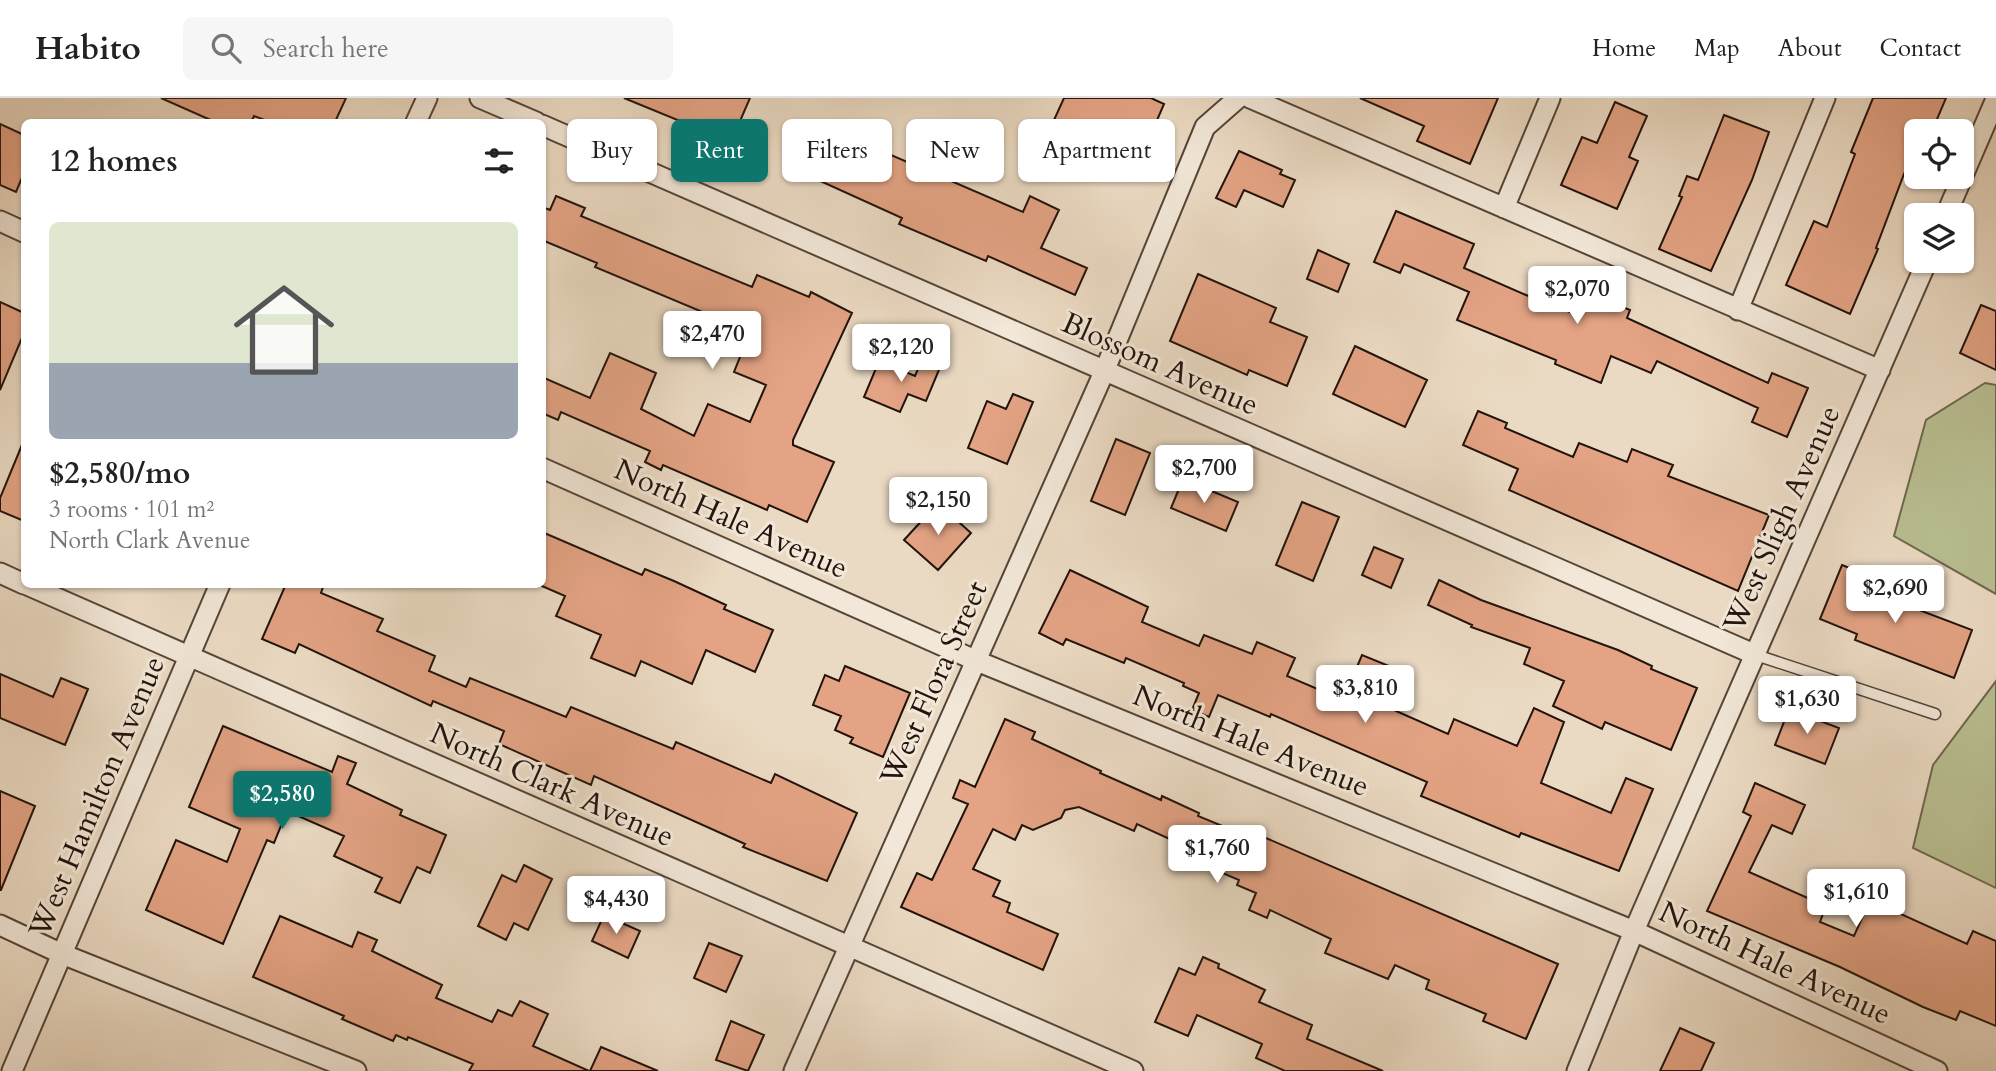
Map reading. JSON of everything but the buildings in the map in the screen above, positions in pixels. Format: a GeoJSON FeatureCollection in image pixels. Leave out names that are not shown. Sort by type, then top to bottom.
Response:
{"type":"FeatureCollection","features":[{"type":"Feature","properties":{"kind":"street"},"geometry":{"type":"LineString","coordinates":[[417,119],[427,98]]}},
{"type":"Feature","properties":{"kind":"street"},"geometry":{"type":"LineString","coordinates":[[480,98],[529,119]]}},
{"type":"Feature","properties":{"kind":"street","name":"West Flora Street"},"geometry":{"type":"LineString","coordinates":[[794,1071],[1104,372],[1205,127],[1238,98]]}},
{"type":"Feature","properties":{"kind":"street"},"geometry":{"type":"LineString","coordinates":[[1250,98],[1880,370]]}},
{"type":"Feature","properties":{"kind":"street"},"geometry":{"type":"LineString","coordinates":[[1504,208],[1550,98]]}},
{"type":"Feature","properties":{"kind":"street"},"geometry":{"type":"LineString","coordinates":[[1738,310],[1825,98]]}},
{"type":"Feature","properties":{"kind":"street"},"geometry":{"type":"LineString","coordinates":[[1951,203],[1996,99]]}},
{"type":"Feature","properties":{"kind":"street","name":"Blossom Avenue"},"geometry":{"type":"LineString","coordinates":[[546,127],[1756,655]]}},
{"type":"Feature","properties":{"kind":"street"},"geometry":{"type":"LineString","coordinates":[[0,221],[21,231]]}},
{"type":"Feature","properties":{"kind":"street","name":"West Sligh Avenue"},"geometry":{"type":"LineString","coordinates":[[1577,1071],[1634,931],[1922,273]]}},
{"type":"Feature","properties":{"kind":"street","name":"North Hale Avenue"},"geometry":{"type":"LineString","coordinates":[[546,470],[977,661],[1634,931],[1937,1071]]}},
{"type":"Feature","properties":{"kind":"street","name":"North Clark Avenue"},"geometry":{"type":"LineString","coordinates":[[0,573],[21,582]]}},
{"type":"Feature","properties":{"kind":"street","name":"North Clark Avenue"},"geometry":{"type":"LineString","coordinates":[[34,588],[1133,1071]]}},
{"type":"Feature","properties":{"kind":"street","name":"West Hamilton Avenue"},"geometry":{"type":"LineString","coordinates":[[12,1071],[218,588]]}},
{"type":"Feature","properties":{"kind":"street"},"geometry":{"type":"LineString","coordinates":[[0,925],[62,954],[356,1071]]}},
{"type":"Feature","properties":{"kind":"lane"},"geometry":{"type":"LineString","coordinates":[[1756,655],[1935,714]]}},
{"type":"Feature","properties":{"kind":"green space"},"geometry":{"type":"Polygon","coordinates":[[[1985,383],[1996,385],[1996,594],[1894,536],[1926,420],[1985,383]]]}},
{"type":"Feature","properties":{"kind":"green space"},"geometry":{"type":"Polygon","coordinates":[[[1996,681],[1996,888],[1913,848],[1933,765],[1996,681]]]}}]}
